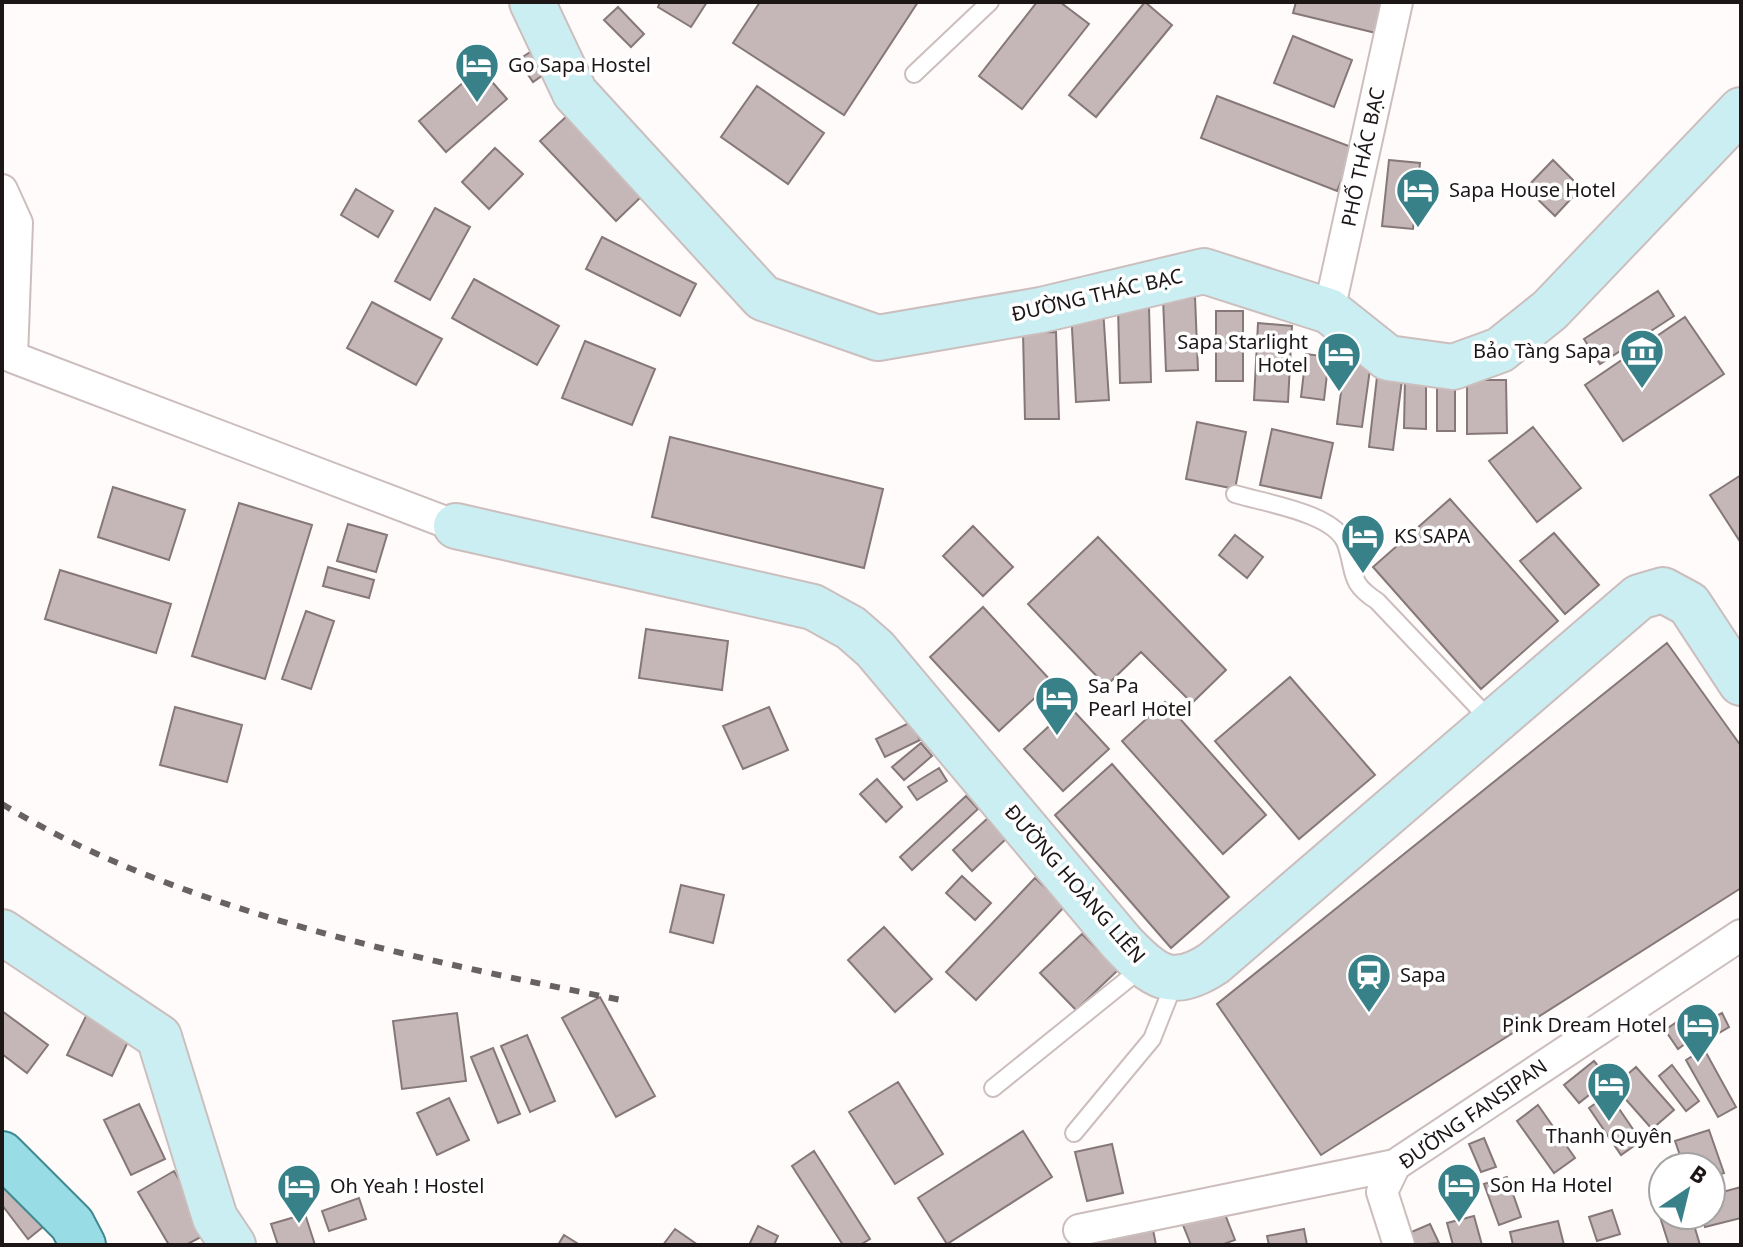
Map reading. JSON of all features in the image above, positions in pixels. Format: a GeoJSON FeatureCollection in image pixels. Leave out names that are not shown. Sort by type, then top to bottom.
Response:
{"type":"FeatureCollection","features":[{"type":"Feature","properties":{"kind":"main road"},"geometry":{"type":"LineString","coordinates":[[2,1154],[72,1224],[83,1245]]}},
{"type":"Feature","properties":{"kind":"street","name":"ĐƯỜNG THÁC BẠC"},"geometry":{"type":"LineString","coordinates":[[532,2],[575,93],[763,298],[878,338],[1041,310],[1204,271],[1329,311],[1388,358],[1453,367],[1500,350],[1550,310],[1741,110]]}},
{"type":"Feature","properties":{"kind":"street","name":"PHỐ THÁC BẠC"},"geometry":{"type":"LineString","coordinates":[[1329,311],[1397,2]]}},
{"type":"Feature","properties":{"kind":"street"},"geometry":{"type":"LineString","coordinates":[[2,190],[17,223],[7,354],[456,526]]}},
{"type":"Feature","properties":{"kind":"street","name":"ĐƯỜNG HOÀNG LIÊN"},"geometry":{"type":"LineString","coordinates":[[456,526],[813,607],[851,628],[875,649],[1160,973]]}},
{"type":"Feature","properties":{"kind":"street"},"geometry":{"type":"LineString","coordinates":[[1160,973],[1194,977],[1214,963],[1639,597],[1663,590],[1689,604],[1741,683]]}},
{"type":"Feature","properties":{"kind":"street"},"geometry":{"type":"LineString","coordinates":[[2,932],[159,1037],[215,1218],[233,1245]]}},
{"type":"Feature","properties":{"kind":"street","name":"ĐƯỜNG FANSIPAN"},"geometry":{"type":"LineString","coordinates":[[1399,1245],[1382,1192],[1395,1165],[1741,935]]}},
{"type":"Feature","properties":{"kind":"street"},"geometry":{"type":"LineString","coordinates":[[1079,1230],[1395,1165]]}},
{"type":"Feature","properties":{"kind":"lane"},"geometry":{"type":"LineString","coordinates":[[914,74],[990,2]]}},
{"type":"Feature","properties":{"kind":"lane"},"geometry":{"type":"LineString","coordinates":[[1235,494],[1319,518],[1338,531],[1346,545],[1351,574],[1359,589],[1377,601],[1493,723]]}},
{"type":"Feature","properties":{"kind":"lane"},"geometry":{"type":"LineString","coordinates":[[993,1088],[1160,973]]}},
{"type":"Feature","properties":{"kind":"lane"},"geometry":{"type":"LineString","coordinates":[[1074,1133],[1152,1039],[1160,973]]}},
{"type":"Feature","properties":{"kind":"building"},"geometry":{"type":"Polygon","coordinates":[[[660,2],[707,2],[691,27],[658,7],[660,2]]]}},
{"type":"Feature","properties":{"kind":"building"},"geometry":{"type":"Polygon","coordinates":[[[760,2],[918,2],[844,115],[733,43],[760,2]]]}},
{"type":"Feature","properties":{"kind":"building"},"geometry":{"type":"Polygon","coordinates":[[[1037,2],[1060,2],[1089,24],[1022,109],[979,76],[1037,2]]]}},
{"type":"Feature","properties":{"kind":"building"},"geometry":{"type":"Polygon","coordinates":[[[1145,2],[1172,25],[1096,117],[1069,95],[1145,2]]]}},
{"type":"Feature","properties":{"kind":"building"},"geometry":{"type":"Polygon","coordinates":[[[1296,2],[1383,2],[1376,33],[1293,13],[1296,2]]]}},
{"type":"Feature","properties":{"kind":"building"},"geometry":{"type":"Polygon","coordinates":[[[618,7],[644,34],[631,47],[604,20],[618,7]]]}},
{"type":"Feature","properties":{"kind":"building"},"geometry":{"type":"Polygon","coordinates":[[[1293,36],[1352,60],[1334,107],[1274,83],[1293,36]]]}},
{"type":"Feature","properties":{"kind":"building"},"geometry":{"type":"Polygon","coordinates":[[[541,45],[556,66],[533,82],[518,60],[541,45]]]}},
{"type":"Feature","properties":{"kind":"building"},"geometry":{"type":"Polygon","coordinates":[[[480,68],[507,99],[446,152],[419,121],[480,68]]]}},
{"type":"Feature","properties":{"kind":"building"},"geometry":{"type":"Polygon","coordinates":[[[757,86],[824,133],[788,184],[721,137],[757,86]]]}},
{"type":"Feature","properties":{"kind":"building"},"geometry":{"type":"Polygon","coordinates":[[[1217,96],[1354,148],[1337,191],[1201,138],[1217,96]]]}},
{"type":"Feature","properties":{"kind":"building"},"geometry":{"type":"Polygon","coordinates":[[[568,115],[644,194],[616,221],[540,141],[568,115]]]}},
{"type":"Feature","properties":{"kind":"building"},"geometry":{"type":"Polygon","coordinates":[[[495,148],[523,174],[489,209],[462,182],[495,148]]]}},
{"type":"Feature","properties":{"kind":"building"},"geometry":{"type":"Polygon","coordinates":[[[1389,160],[1420,163],[1413,229],[1382,226],[1389,160]]]}},
{"type":"Feature","properties":{"kind":"building"},"geometry":{"type":"Polygon","coordinates":[[[1553,160],[1581,188],[1555,216],[1526,188],[1553,160]]]}},
{"type":"Feature","properties":{"kind":"building"},"geometry":{"type":"Polygon","coordinates":[[[356,189],[393,211],[378,237],[341,215],[356,189]]]}},
{"type":"Feature","properties":{"kind":"building"},"geometry":{"type":"Polygon","coordinates":[[[435,208],[470,227],[430,300],[395,281],[435,208]]]}},
{"type":"Feature","properties":{"kind":"building"},"geometry":{"type":"Polygon","coordinates":[[[602,237],[696,284],[680,316],[586,269],[602,237]]]}},
{"type":"Feature","properties":{"kind":"building"},"geometry":{"type":"Polygon","coordinates":[[[474,279],[559,326],[537,365],[452,318],[474,279]]]}},
{"type":"Feature","properties":{"kind":"building"},"geometry":{"type":"Polygon","coordinates":[[[1658,291],[1674,316],[1600,364],[1584,339],[1658,291]]]}},
{"type":"Feature","properties":{"kind":"building"},"geometry":{"type":"Polygon","coordinates":[[[1195,297],[1198,370],[1166,371],[1163,298],[1195,297]]]}},
{"type":"Feature","properties":{"kind":"building"},"geometry":{"type":"Polygon","coordinates":[[[372,302],[442,339],[416,385],[347,348],[372,302]]]}},
{"type":"Feature","properties":{"kind":"building"},"geometry":{"type":"Polygon","coordinates":[[[1149,307],[1151,382],[1120,383],[1118,308],[1149,307]]]}},
{"type":"Feature","properties":{"kind":"building"},"geometry":{"type":"Polygon","coordinates":[[[1103,308],[1109,400],[1076,402],[1071,310],[1103,308]]]}},
{"type":"Feature","properties":{"kind":"building"},"geometry":{"type":"Polygon","coordinates":[[[1216,311],[1243,311],[1243,381],[1216,381],[1216,311]]]}},
{"type":"Feature","properties":{"kind":"building"},"geometry":{"type":"Polygon","coordinates":[[[1685,317],[1724,374],[1623,441],[1585,385],[1685,317]]]}},
{"type":"Feature","properties":{"kind":"building"},"geometry":{"type":"Polygon","coordinates":[[[1258,323],[1292,326],[1288,402],[1254,400],[1258,323]]]}},
{"type":"Feature","properties":{"kind":"building"},"geometry":{"type":"Polygon","coordinates":[[[1056,332],[1059,419],[1025,419],[1023,333],[1056,332]]]}},
{"type":"Feature","properties":{"kind":"building"},"geometry":{"type":"Polygon","coordinates":[[[585,341],[655,369],[632,425],[562,398],[585,341]]]}},
{"type":"Feature","properties":{"kind":"building"},"geometry":{"type":"Polygon","coordinates":[[[1306,354],[1329,357],[1324,400],[1301,397],[1306,354]]]}},
{"type":"Feature","properties":{"kind":"building"},"geometry":{"type":"Polygon","coordinates":[[[1345,359],[1371,362],[1362,427],[1337,424],[1345,359]]]}},
{"type":"Feature","properties":{"kind":"building"},"geometry":{"type":"Polygon","coordinates":[[[1378,368],[1403,372],[1393,450],[1369,447],[1378,368]]]}},
{"type":"Feature","properties":{"kind":"building"},"geometry":{"type":"Polygon","coordinates":[[[1405,378],[1426,379],[1426,429],[1404,428],[1405,378]]]}},
{"type":"Feature","properties":{"kind":"building"},"geometry":{"type":"Polygon","coordinates":[[[1467,380],[1506,380],[1507,433],[1467,434],[1467,380]]]}},
{"type":"Feature","properties":{"kind":"building"},"geometry":{"type":"Polygon","coordinates":[[[1437,382],[1455,382],[1455,431],[1437,431],[1437,382]]]}},
{"type":"Feature","properties":{"kind":"building"},"geometry":{"type":"Polygon","coordinates":[[[1197,422],[1246,432],[1235,489],[1186,479],[1197,422]]]}},
{"type":"Feature","properties":{"kind":"building"},"geometry":{"type":"Polygon","coordinates":[[[1533,427],[1581,488],[1537,522],[1489,461],[1533,427]]]}},
{"type":"Feature","properties":{"kind":"building"},"geometry":{"type":"Polygon","coordinates":[[[1272,429],[1333,443],[1321,498],[1260,485],[1272,429]]]}},
{"type":"Feature","properties":{"kind":"building"},"geometry":{"type":"Polygon","coordinates":[[[670,437],[883,489],[864,568],[652,517],[670,437]]]}},
{"type":"Feature","properties":{"kind":"building"},"geometry":{"type":"Polygon","coordinates":[[[1741,475],[1741,543],[1710,495],[1741,475]]]}},
{"type":"Feature","properties":{"kind":"building"},"geometry":{"type":"Polygon","coordinates":[[[113,487],[185,510],[169,560],[98,537],[113,487]]]}},
{"type":"Feature","properties":{"kind":"building"},"geometry":{"type":"Polygon","coordinates":[[[1450,499],[1558,621],[1481,689],[1373,567],[1450,499]]]}},
{"type":"Feature","properties":{"kind":"building"},"geometry":{"type":"Polygon","coordinates":[[[239,503],[312,525],[265,679],[192,656],[239,503]]]}},
{"type":"Feature","properties":{"kind":"building"},"geometry":{"type":"Polygon","coordinates":[[[348,524],[387,535],[376,572],[337,561],[348,524]]]}},
{"type":"Feature","properties":{"kind":"building"},"geometry":{"type":"Polygon","coordinates":[[[973,526],[1013,567],[983,596],[943,556],[973,526]]]}},
{"type":"Feature","properties":{"kind":"building"},"geometry":{"type":"Polygon","coordinates":[[[1554,533],[1599,585],[1565,614],[1520,561],[1554,533]]]}},
{"type":"Feature","properties":{"kind":"building"},"geometry":{"type":"Polygon","coordinates":[[[1235,535],[1263,557],[1247,578],[1219,555],[1235,535]]]}},
{"type":"Feature","properties":{"kind":"building"},"geometry":{"type":"Polygon","coordinates":[[[1098,537],[1226,670],[1192,703],[1141,652],[1106,686],[1028,604],[1098,537]]]}},
{"type":"Feature","properties":{"kind":"building"},"geometry":{"type":"Polygon","coordinates":[[[328,567],[374,580],[369,598],[323,586],[328,567]]]}},
{"type":"Feature","properties":{"kind":"building"},"geometry":{"type":"Polygon","coordinates":[[[60,570],[171,604],[156,653],[45,619],[60,570]]]}},
{"type":"Feature","properties":{"kind":"building"},"geometry":{"type":"Polygon","coordinates":[[[983,607],[1052,682],[999,731],[930,657],[983,607]]]}},
{"type":"Feature","properties":{"kind":"building"},"geometry":{"type":"Polygon","coordinates":[[[306,611],[334,621],[311,689],[282,679],[306,611]]]}},
{"type":"Feature","properties":{"kind":"building"},"geometry":{"type":"Polygon","coordinates":[[[646,629],[728,641],[722,690],[639,678],[646,629]]]}},
{"type":"Feature","properties":{"kind":"building"},"geometry":{"type":"Polygon","coordinates":[[[1667,643],[1741,746],[1741,888],[1321,1155],[1217,1004],[1667,643]]]}},
{"type":"Feature","properties":{"kind":"building"},"geometry":{"type":"Polygon","coordinates":[[[1290,677],[1375,775],[1299,839],[1215,741],[1290,677]]]}},
{"type":"Feature","properties":{"kind":"building"},"geometry":{"type":"Polygon","coordinates":[[[1165,702],[1266,815],[1223,854],[1122,741],[1165,702]]]}},
{"type":"Feature","properties":{"kind":"building"},"geometry":{"type":"Polygon","coordinates":[[[175,707],[242,725],[227,782],[160,765],[175,707]]]}},
{"type":"Feature","properties":{"kind":"building"},"geometry":{"type":"Polygon","coordinates":[[[769,707],[788,750],[743,769],[723,726],[769,707]]]}},
{"type":"Feature","properties":{"kind":"building"},"geometry":{"type":"Polygon","coordinates":[[[1070,707],[1109,749],[1063,791],[1024,749],[1070,707]]]}},
{"type":"Feature","properties":{"kind":"building"},"geometry":{"type":"Polygon","coordinates":[[[911,722],[920,740],[885,757],[876,739],[911,722]]]}},
{"type":"Feature","properties":{"kind":"building"},"geometry":{"type":"Polygon","coordinates":[[[921,743],[932,756],[904,780],[892,767],[921,743]]]}},
{"type":"Feature","properties":{"kind":"building"},"geometry":{"type":"Polygon","coordinates":[[[1112,764],[1229,897],[1171,948],[1055,815],[1112,764]]]}},
{"type":"Feature","properties":{"kind":"building"},"geometry":{"type":"Polygon","coordinates":[[[939,768],[947,781],[917,800],[908,787],[939,768]]]}},
{"type":"Feature","properties":{"kind":"building"},"geometry":{"type":"Polygon","coordinates":[[[877,779],[902,807],[886,822],[860,794],[877,779]]]}},
{"type":"Feature","properties":{"kind":"building"},"geometry":{"type":"Polygon","coordinates":[[[966,796],[978,809],[912,870],[900,857],[966,796]]]}},
{"type":"Feature","properties":{"kind":"building"},"geometry":{"type":"Polygon","coordinates":[[[988,818],[1006,839],[972,871],[953,850],[988,818]]]}},
{"type":"Feature","properties":{"kind":"building"},"geometry":{"type":"Polygon","coordinates":[[[962,876],[991,903],[975,920],[946,893],[962,876]]]}},
{"type":"Feature","properties":{"kind":"building"},"geometry":{"type":"Polygon","coordinates":[[[1035,878],[1065,906],[976,1000],[946,972],[1035,878]]]}},
{"type":"Feature","properties":{"kind":"building"},"geometry":{"type":"Polygon","coordinates":[[[681,885],[724,895],[713,943],[670,932],[681,885]]]}},
{"type":"Feature","properties":{"kind":"building"},"geometry":{"type":"Polygon","coordinates":[[[884,927],[932,979],[895,1012],[848,960],[884,927]]]}},
{"type":"Feature","properties":{"kind":"building"},"geometry":{"type":"Polygon","coordinates":[[[1082,934],[1118,970],[1076,1010],[1040,973],[1082,934]]]}},
{"type":"Feature","properties":{"kind":"building"},"geometry":{"type":"Polygon","coordinates":[[[600,997],[655,1096],[616,1117],[562,1018],[600,997]]]}},
{"type":"Feature","properties":{"kind":"building"},"geometry":{"type":"Polygon","coordinates":[[[2,1011],[48,1045],[27,1073],[2,1054],[2,1011]]]}},
{"type":"Feature","properties":{"kind":"building"},"geometry":{"type":"Polygon","coordinates":[[[88,1012],[132,1033],[112,1076],[67,1055],[88,1012]]]}},
{"type":"Feature","properties":{"kind":"building"},"geometry":{"type":"Polygon","coordinates":[[[457,1013],[466,1081],[402,1089],[393,1021],[457,1013]]]}},
{"type":"Feature","properties":{"kind":"building"},"geometry":{"type":"Polygon","coordinates":[[[1722,1013],[1729,1027],[1712,1037],[1704,1023],[1722,1013]]]}},
{"type":"Feature","properties":{"kind":"building"},"geometry":{"type":"Polygon","coordinates":[[[1684,1017],[1697,1035],[1678,1049],[1665,1030],[1684,1017]]]}},
{"type":"Feature","properties":{"kind":"building"},"geometry":{"type":"Polygon","coordinates":[[[527,1035],[555,1101],[530,1112],[501,1046],[527,1035]]]}},
{"type":"Feature","properties":{"kind":"building"},"geometry":{"type":"Polygon","coordinates":[[[493,1048],[520,1114],[498,1123],[471,1057],[493,1048]]]}},
{"type":"Feature","properties":{"kind":"building"},"geometry":{"type":"Polygon","coordinates":[[[1704,1049],[1736,1107],[1718,1117],[1686,1060],[1704,1049]]]}},
{"type":"Feature","properties":{"kind":"building"},"geometry":{"type":"Polygon","coordinates":[[[1594,1061],[1609,1079],[1579,1103],[1564,1085],[1594,1061]]]}},
{"type":"Feature","properties":{"kind":"building"},"geometry":{"type":"Polygon","coordinates":[[[1672,1065],[1699,1101],[1686,1111],[1659,1076],[1672,1065]]]}},
{"type":"Feature","properties":{"kind":"building"},"geometry":{"type":"Polygon","coordinates":[[[1636,1067],[1674,1110],[1652,1129],[1614,1086],[1636,1067]]]}},
{"type":"Feature","properties":{"kind":"building"},"geometry":{"type":"Polygon","coordinates":[[[898,1082],[943,1154],[895,1184],[849,1112],[898,1082]]]}},
{"type":"Feature","properties":{"kind":"building"},"geometry":{"type":"Polygon","coordinates":[[[1609,1094],[1641,1141],[1621,1155],[1589,1108],[1609,1094]]]}},
{"type":"Feature","properties":{"kind":"building"},"geometry":{"type":"Polygon","coordinates":[[[449,1098],[469,1140],[437,1155],[417,1113],[449,1098]]]}},
{"type":"Feature","properties":{"kind":"building"},"geometry":{"type":"Polygon","coordinates":[[[139,1104],[165,1159],[131,1175],[104,1120],[139,1104]]]}},
{"type":"Feature","properties":{"kind":"building"},"geometry":{"type":"Polygon","coordinates":[[[1538,1105],[1575,1158],[1554,1173],[1517,1121],[1538,1105]]]}},
{"type":"Feature","properties":{"kind":"building"},"geometry":{"type":"Polygon","coordinates":[[[1709,1130],[1716,1151],[1678,1151],[1675,1141],[1709,1130]]]}},
{"type":"Feature","properties":{"kind":"building"},"geometry":{"type":"Polygon","coordinates":[[[1023,1131],[1052,1177],[947,1244],[918,1198],[1023,1131]]]}},
{"type":"Feature","properties":{"kind":"building"},"geometry":{"type":"Polygon","coordinates":[[[1484,1138],[1496,1167],[1481,1172],[1469,1144],[1484,1138]]]}},
{"type":"Feature","properties":{"kind":"building"},"geometry":{"type":"Polygon","coordinates":[[[1112,1144],[1123,1193],[1087,1201],[1075,1152],[1112,1144]]]}},
{"type":"Feature","properties":{"kind":"building"},"geometry":{"type":"Polygon","coordinates":[[[814,1151],[870,1239],[860,1245],[843,1245],[792,1166],[814,1151]]]}},
{"type":"Feature","properties":{"kind":"building"},"geometry":{"type":"Polygon","coordinates":[[[174,1171],[210,1232],[186,1245],[169,1245],[138,1192],[174,1171]]]}},
{"type":"Feature","properties":{"kind":"building"},"geometry":{"type":"Polygon","coordinates":[[[1507,1177],[1521,1217],[1499,1225],[1484,1184],[1507,1177]]]}},
{"type":"Feature","properties":{"kind":"building"},"geometry":{"type":"Polygon","coordinates":[[[17,1178],[49,1222],[28,1239],[2,1205],[2,1189],[17,1178]]]}},
{"type":"Feature","properties":{"kind":"building"},"geometry":{"type":"Polygon","coordinates":[[[1741,1187],[1741,1218],[1727,1222],[1727,1191],[1741,1187]]]}},
{"type":"Feature","properties":{"kind":"building"},"geometry":{"type":"Polygon","coordinates":[[[359,1198],[366,1219],[329,1231],[322,1211],[359,1198]]]}},
{"type":"Feature","properties":{"kind":"building"},"geometry":{"type":"Polygon","coordinates":[[[1221,1204],[1235,1240],[1221,1245],[1191,1245],[1181,1220],[1221,1204]]]}},
{"type":"Feature","properties":{"kind":"building"},"geometry":{"type":"Polygon","coordinates":[[[1612,1210],[1620,1234],[1597,1241],[1589,1217],[1612,1210]]]}},
{"type":"Feature","properties":{"kind":"building"},"geometry":{"type":"Polygon","coordinates":[[[305,1214],[315,1245],[278,1245],[271,1224],[305,1214]]]}},
{"type":"Feature","properties":{"kind":"building"},"geometry":{"type":"Polygon","coordinates":[[[1474,1216],[1482,1245],[1453,1245],[1447,1223],[1474,1216]]]}},
{"type":"Feature","properties":{"kind":"building"},"geometry":{"type":"Polygon","coordinates":[[[1151,1219],[1156,1245],[1080,1245],[1078,1232],[1151,1219]]]}},
{"type":"Feature","properties":{"kind":"building"},"geometry":{"type":"Polygon","coordinates":[[[1558,1221],[1564,1245],[1513,1245],[1510,1232],[1558,1221]]]}},
{"type":"Feature","properties":{"kind":"building"},"geometry":{"type":"Polygon","coordinates":[[[1430,1224],[1439,1243],[1415,1245],[1409,1233],[1430,1224]]]}},
{"type":"Feature","properties":{"kind":"building"},"geometry":{"type":"Polygon","coordinates":[[[758,1226],[778,1236],[774,1245],[749,1245],[758,1226]]]}},
{"type":"Feature","properties":{"kind":"building"},"geometry":{"type":"Polygon","coordinates":[[[675,1229],[698,1245],[663,1245],[675,1229]]]}},
{"type":"Feature","properties":{"kind":"building"},"geometry":{"type":"Polygon","coordinates":[[[1304,1229],[1307,1245],[1269,1245],[1267,1236],[1304,1229]]]}},
{"type":"Feature","properties":{"kind":"building"},"geometry":{"type":"Polygon","coordinates":[[[1665,1231],[1696,1231],[1700,1245],[1669,1245],[1665,1231]]]}},
{"type":"Feature","properties":{"kind":"building"},"geometry":{"type":"Polygon","coordinates":[[[564,1235],[580,1245],[558,1245],[564,1235]]]}},
{"type":"Feature","properties":{"kind":"railway"},"geometry":{"type":"LineString","coordinates":[[2,804],[71,842],[144,874],[222,902],[383,949],[621,1000]]}},
{"type":"Feature","properties":{"kind":"place","name":"Go Sapa Hostel"},"geometry":{"type":"Point","coordinates":[477,104]}},
{"type":"Feature","properties":{"kind":"place","name":"Sapa House Hotel"},"geometry":{"type":"Point","coordinates":[1418,229]}},
{"type":"Feature","properties":{"kind":"place","name":"Bảo Tàng Sapa"},"geometry":{"type":"Point","coordinates":[1642,390]}},
{"type":"Feature","properties":{"kind":"place","name":"Sapa Starlight Hotel"},"geometry":{"type":"Point","coordinates":[1339,393]}},
{"type":"Feature","properties":{"kind":"place","name":"KS SAPA"},"geometry":{"type":"Point","coordinates":[1363,575]}},
{"type":"Feature","properties":{"kind":"place","name":"Sa Pa Pearl Hotel"},"geometry":{"type":"Point","coordinates":[1057,737]}},
{"type":"Feature","properties":{"kind":"place","name":"Sapa"},"geometry":{"type":"Point","coordinates":[1369,1014]}},
{"type":"Feature","properties":{"kind":"place","name":"Pink Dream Hotel"},"geometry":{"type":"Point","coordinates":[1698,1064]}},
{"type":"Feature","properties":{"kind":"place","name":"Thanh Quyên"},"geometry":{"type":"Point","coordinates":[1609,1123]}},
{"type":"Feature","properties":{"kind":"place","name":"Son Ha Hotel"},"geometry":{"type":"Point","coordinates":[1459,1224]}},
{"type":"Feature","properties":{"kind":"place","name":"Oh Yeah ! Hostel"},"geometry":{"type":"Point","coordinates":[299,1225]}}]}
